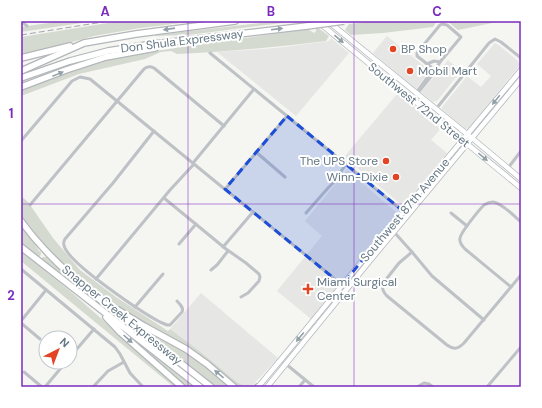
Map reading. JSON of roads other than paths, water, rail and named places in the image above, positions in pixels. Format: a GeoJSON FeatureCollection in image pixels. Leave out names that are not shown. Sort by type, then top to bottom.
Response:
{"type":"FeatureCollection","features":[{"type":"Feature","properties":{"kind":"highway","name":"Don Shula Expressway"},"geometry":{"type":"LineString","coordinates":[[21,71],[84,43],[136,34],[235,21]]}},
{"type":"Feature","properties":{"kind":"highway","name":"Don Shula Expressway"},"geometry":{"type":"LineString","coordinates":[[21,78],[70,61],[108,51],[345,21]]}},
{"type":"Feature","properties":{"kind":"highway"},"geometry":{"type":"LineString","coordinates":[[21,87],[106,57],[149,48],[187,43],[194,39]]}},
{"type":"Feature","properties":{"kind":"highway"},"geometry":{"type":"LineString","coordinates":[[21,58],[84,43]]}},
{"type":"Feature","properties":{"kind":"highway","name":"Snapper Creek Expressway"},"geometry":{"type":"LineString","coordinates":[[21,221],[35,239],[70,276],[212,387]]}},
{"type":"Feature","properties":{"kind":"highway","name":"Snapper Creek Expressway"},"geometry":{"type":"LineString","coordinates":[[21,247],[200,387]]}},
{"type":"Feature","properties":{"kind":"highway"},"geometry":{"type":"LineString","coordinates":[[92,294],[138,323],[186,350],[207,364],[234,387]]}},
{"type":"Feature","properties":{"kind":"highway"},"geometry":{"type":"LineString","coordinates":[[90,302],[121,333],[182,387]]}},
{"type":"Feature","properties":{"kind":"main road","name":"Southwest 72nd Street"},"geometry":{"type":"LineString","coordinates":[[317,21],[521,188]]}},
{"type":"Feature","properties":{"kind":"main road","name":"Southwest 72nd Street"},"geometry":{"type":"LineString","coordinates":[[327,21],[521,179]]}},
{"type":"Feature","properties":{"kind":"main road"},"geometry":{"type":"LineString","coordinates":[[354,51],[358,46]]}},
{"type":"Feature","properties":{"kind":"main road","name":"Southwest 87th Avenue"},"geometry":{"type":"LineString","coordinates":[[258,387],[521,70]]}},
{"type":"Feature","properties":{"kind":"main road"},"geometry":{"type":"LineString","coordinates":[[394,84],[398,79]]}},
{"type":"Feature","properties":{"kind":"main road","name":"Southwest 87th Avenue"},"geometry":{"type":"LineString","coordinates":[[267,387],[521,79]]}},
{"type":"Feature","properties":{"kind":"main road"},"geometry":{"type":"LineString","coordinates":[[422,106],[426,101]]}},
{"type":"Feature","properties":{"kind":"main road"},"geometry":{"type":"LineString","coordinates":[[428,182],[433,185]]}},
{"type":"Feature","properties":{"kind":"main road"},"geometry":{"type":"LineString","coordinates":[[388,229],[394,232]]}},
{"type":"Feature","properties":{"kind":"main road"},"geometry":{"type":"LineString","coordinates":[[368,254],[368,263]]}},
{"type":"Feature","properties":{"kind":"main road"},"geometry":{"type":"LineString","coordinates":[[342,285],[347,289]]}},
{"type":"Feature","properties":{"kind":"main road"},"geometry":{"type":"LineString","coordinates":[[313,322],[317,326]]}},
{"type":"Feature","properties":{"kind":"street"},"geometry":{"type":"LineString","coordinates":[[21,21],[27,26]]}},
{"type":"Feature","properties":{"kind":"street"},"geometry":{"type":"LineString","coordinates":[[440,25],[447,25],[461,37],[416,94],[431,73],[432,68],[417,56],[417,53],[440,25]]}},
{"type":"Feature","properties":{"kind":"street"},"geometry":{"type":"LineString","coordinates":[[436,109],[489,43],[495,39],[502,42],[521,58]]}},
{"type":"Feature","properties":{"kind":"street"},"geometry":{"type":"LineString","coordinates":[[210,53],[403,211]]}},
{"type":"Feature","properties":{"kind":"street"},"geometry":{"type":"LineString","coordinates":[[427,64],[434,61],[440,62]]}},
{"type":"Feature","properties":{"kind":"street"},"geometry":{"type":"LineString","coordinates":[[30,205],[144,69],[148,67],[151,66],[154,68],[224,126]]}},
{"type":"Feature","properties":{"kind":"street"},"geometry":{"type":"LineString","coordinates":[[21,141],[68,84],[80,77],[92,80],[342,285]]}},
{"type":"Feature","properties":{"kind":"street"},"geometry":{"type":"LineString","coordinates":[[96,278],[194,163],[254,89]]}},
{"type":"Feature","properties":{"kind":"street"},"geometry":{"type":"LineString","coordinates":[[225,189],[286,116]]}},
{"type":"Feature","properties":{"kind":"street"},"geometry":{"type":"LineString","coordinates":[[154,131],[113,183],[65,239],[64,245],[66,250],[76,261],[96,278],[135,307],[160,322],[170,325],[182,312],[183,308],[177,301]]}},
{"type":"Feature","properties":{"kind":"street"},"geometry":{"type":"LineString","coordinates":[[508,168],[521,151]]}},
{"type":"Feature","properties":{"kind":"street"},"geometry":{"type":"LineString","coordinates":[[256,152],[285,177]]}},
{"type":"Feature","properties":{"kind":"street"},"geometry":{"type":"LineString","coordinates":[[306,213],[334,182],[346,164]]}},
{"type":"Feature","properties":{"kind":"street"},"geometry":{"type":"LineString","coordinates":[[164,198],[259,275],[259,281],[248,293],[241,297]]}},
{"type":"Feature","properties":{"kind":"street"},"geometry":{"type":"LineString","coordinates":[[511,287],[465,249],[460,242],[461,235],[484,206],[491,202],[500,205],[521,222]]}},
{"type":"Feature","properties":{"kind":"street"},"geometry":{"type":"LineString","coordinates":[[223,247],[253,212]]}},
{"type":"Feature","properties":{"kind":"street"},"geometry":{"type":"LineString","coordinates":[[451,213],[467,226]]}},
{"type":"Feature","properties":{"kind":"street"},"geometry":{"type":"LineString","coordinates":[[179,244],[196,224]]}},
{"type":"Feature","properties":{"kind":"street"},"geometry":{"type":"LineString","coordinates":[[394,232],[432,276],[484,320]]}},
{"type":"Feature","properties":{"kind":"street"},"geometry":{"type":"LineString","coordinates":[[211,270],[228,251]]}},
{"type":"Feature","properties":{"kind":"street"},"geometry":{"type":"LineString","coordinates":[[412,252],[399,264],[384,282],[382,285],[383,291],[387,296],[452,348],[457,348],[464,343],[521,275]]}},
{"type":"Feature","properties":{"kind":"street"},"geometry":{"type":"LineString","coordinates":[[21,269],[117,349],[131,376],[143,387]]}},
{"type":"Feature","properties":{"kind":"street"},"geometry":{"type":"LineString","coordinates":[[135,307],[163,274]]}},
{"type":"Feature","properties":{"kind":"street"},"geometry":{"type":"LineString","coordinates":[[38,337],[21,322],[46,290]]}},
{"type":"Feature","properties":{"kind":"street"},"geometry":{"type":"LineString","coordinates":[[78,348],[94,329]]}},
{"type":"Feature","properties":{"kind":"street"},"geometry":{"type":"LineString","coordinates":[[487,387],[521,347]]}},
{"type":"Feature","properties":{"kind":"street"},"geometry":{"type":"LineString","coordinates":[[281,360],[314,387]]}},
{"type":"Feature","properties":{"kind":"street"},"geometry":{"type":"LineString","coordinates":[[93,387],[108,371],[124,362]]}},
{"type":"Feature","properties":{"kind":"street"},"geometry":{"type":"LineString","coordinates":[[45,387],[59,370]]}},
{"type":"Feature","properties":{"kind":"street"},"geometry":{"type":"LineString","coordinates":[[24,372],[42,387]]}},
{"type":"Feature","properties":{"kind":"street"},"geometry":{"type":"LineString","coordinates":[[299,387],[305,380]]}},
{"type":"Feature","properties":{"kind":"street"},"geometry":{"type":"LineString","coordinates":[[417,387],[424,382],[433,387]]}},
{"type":"Feature","properties":{"kind":"railway"},"geometry":{"type":"LineString","coordinates":[[21,35],[109,21]]}},
{"type":"Feature","properties":{"kind":"place","name":"BP Shop"},"geometry":{"type":"Point","coordinates":[393,49]}},
{"type":"Feature","properties":{"kind":"place","name":"Mobil Mart"},"geometry":{"type":"Point","coordinates":[410,71]}},
{"type":"Feature","properties":{"kind":"place","name":"The UPS Store"},"geometry":{"type":"Point","coordinates":[386,161]}},
{"type":"Feature","properties":{"kind":"place","name":"Winn-Dixie"},"geometry":{"type":"Point","coordinates":[396,177]}},
{"type":"Feature","properties":{"kind":"place","name":"Miami Surgical Center"},"geometry":{"type":"Point","coordinates":[308,289]}}]}
